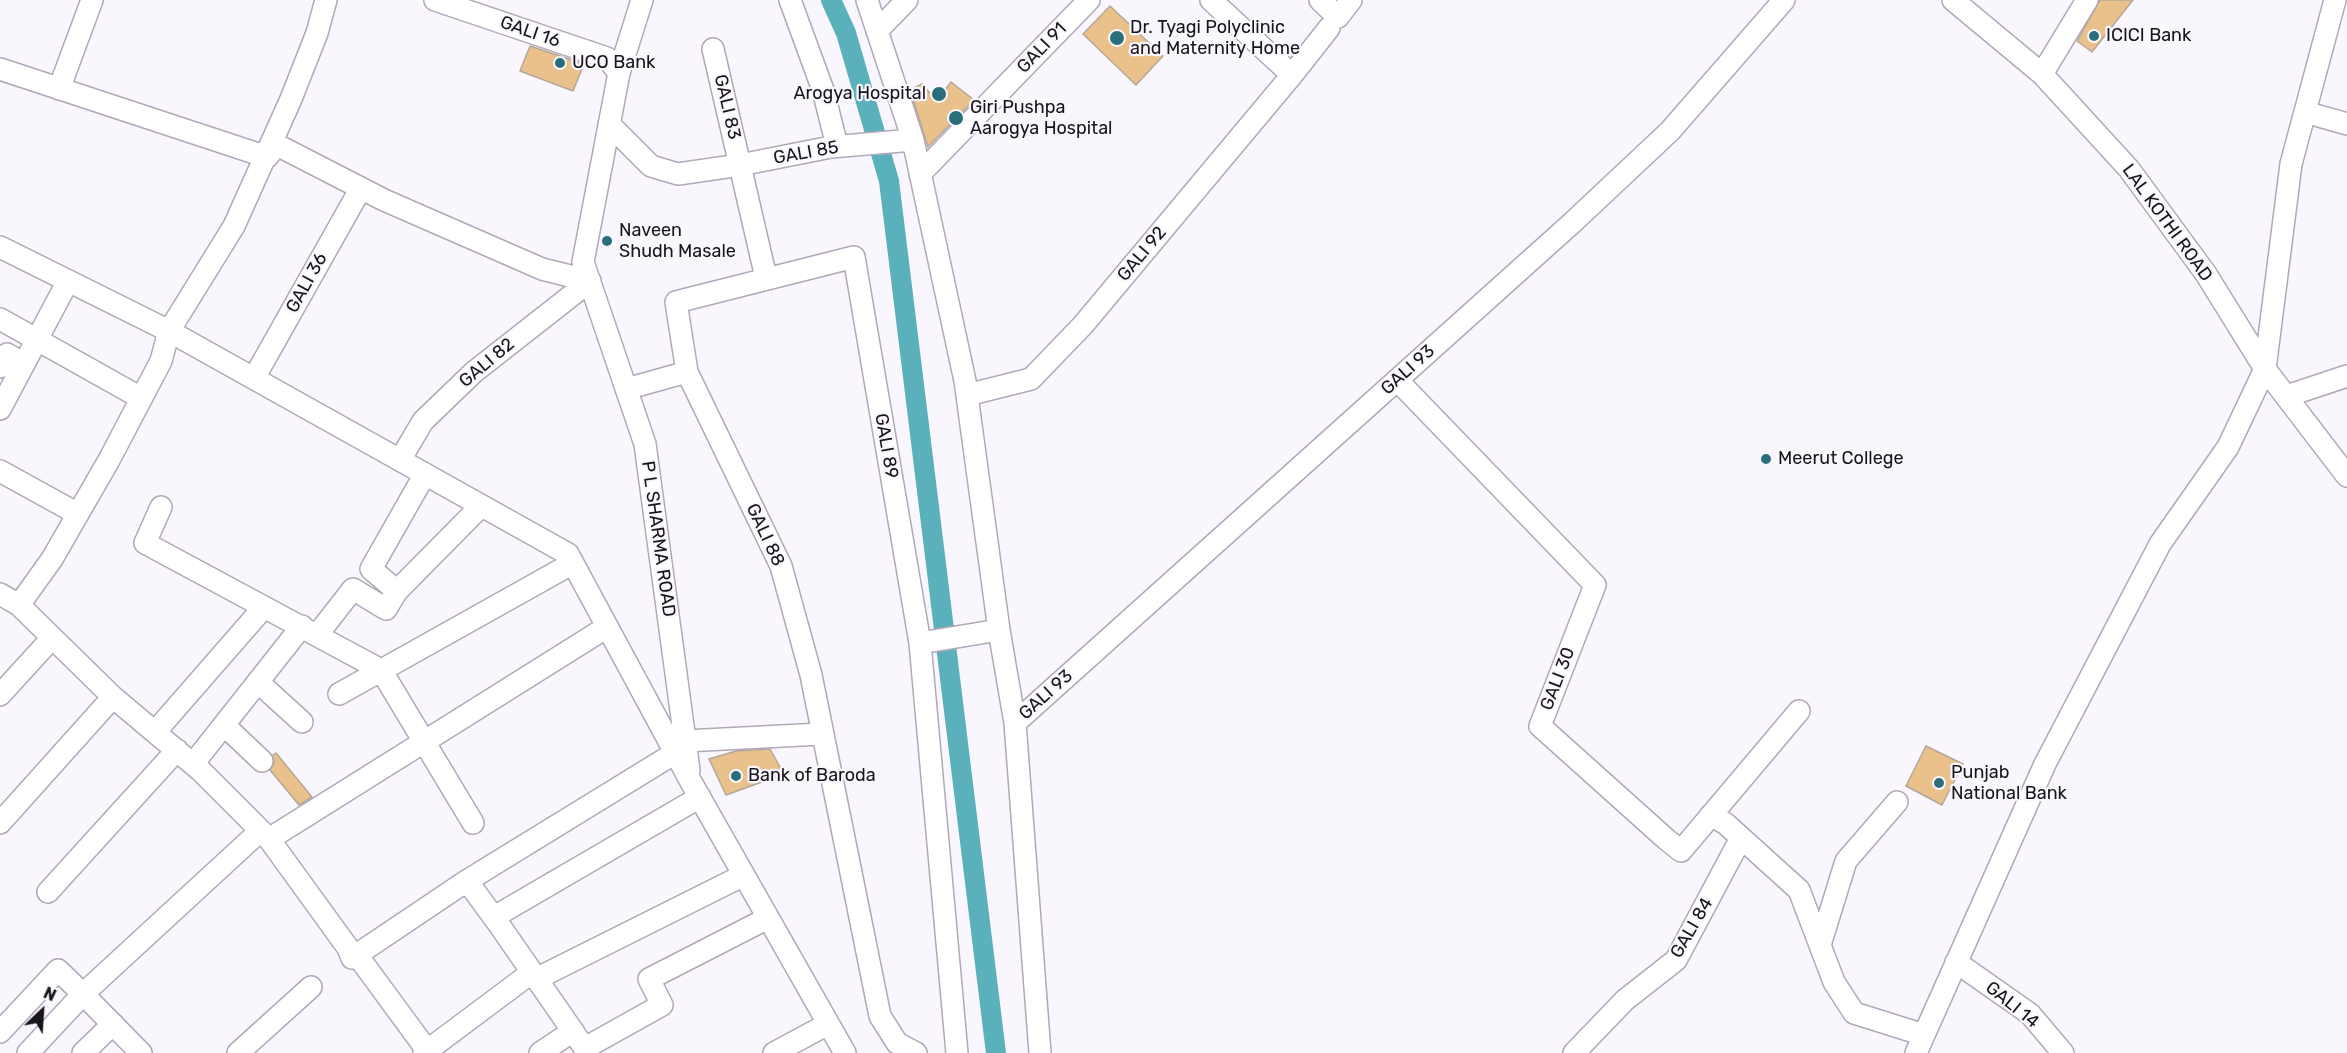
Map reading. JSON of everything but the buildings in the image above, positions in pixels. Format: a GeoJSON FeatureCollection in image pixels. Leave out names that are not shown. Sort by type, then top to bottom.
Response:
{"type":"FeatureCollection","features":[{"type":"Feature","properties":{"kind":"street"},"geometry":{"type":"LineString","coordinates":[[59,89],[92,0]]}},
{"type":"Feature","properties":{"kind":"street"},"geometry":{"type":"LineString","coordinates":[[19,605],[52,559],[78,514],[161,361],[169,331],[234,226],[267,158],[317,33],[326,0]]}},
{"type":"Feature","properties":{"kind":"street","name":"GALI 16"},"geometry":{"type":"LineString","coordinates":[[435,0],[606,58],[619,73]]}},
{"type":"Feature","properties":{"kind":"street","name":"P L SHARMA ROAD"},"geometry":{"type":"LineString","coordinates":[[642,0],[619,73],[583,262],[645,444],[680,747]]}},
{"type":"Feature","properties":{"kind":"street"},"geometry":{"type":"LineString","coordinates":[[790,0],[823,90],[837,146]]}},
{"type":"Feature","properties":{"kind":"street"},"geometry":{"type":"LineString","coordinates":[[867,0],[920,174],[967,395],[999,630],[1015,723],[1040,1053]]}},
{"type":"Feature","properties":{"kind":"street"},"geometry":{"type":"LineString","coordinates":[[877,31],[907,0]]}},
{"type":"Feature","properties":{"kind":"street","name":"GALI 91"},"geometry":{"type":"LineString","coordinates":[[920,174],[1089,0]]}},
{"type":"Feature","properties":{"kind":"street"},"geometry":{"type":"LineString","coordinates":[[1211,0],[1292,75],[1351,0]]}},
{"type":"Feature","properties":{"kind":"street"},"geometry":{"type":"LineString","coordinates":[[1320,0],[1333,23]]}},
{"type":"Feature","properties":{"kind":"street","name":"GALI 93"},"geometry":{"type":"LineString","coordinates":[[1015,723],[1572,223],[1670,131],[1784,0]]}},
{"type":"Feature","properties":{"kind":"street","name":"LAL KOTHI ROAD"},"geometry":{"type":"LineString","coordinates":[[1953,0],[2042,74],[2129,169],[2206,274],[2265,369],[2347,476]]}},
{"type":"Feature","properties":{"kind":"street"},"geometry":{"type":"LineString","coordinates":[[2042,74],[2087,0]]}},
{"type":"Feature","properties":{"kind":"street"},"geometry":{"type":"LineString","coordinates":[[1711,815],[1741,838],[1799,890],[1834,982],[1854,1013],[1920,1044],[2050,754],[2160,544],[2228,447],[2265,369],[2291,164],[2335,0]]}},
{"type":"Feature","properties":{"kind":"street","name":"GALI 83"},"geometry":{"type":"LineString","coordinates":[[713,49],[764,269],[770,278]]}},
{"type":"Feature","properties":{"kind":"street"},"geometry":{"type":"LineString","coordinates":[[0,69],[267,158]]}},
{"type":"Feature","properties":{"kind":"street","name":"GALI 92"},"geometry":{"type":"LineString","coordinates":[[967,395],[1031,379],[1083,325],[1292,75]]}},
{"type":"Feature","properties":{"kind":"street"},"geometry":{"type":"LineString","coordinates":[[2305,112],[2347,124]]}},
{"type":"Feature","properties":{"kind":"street","name":"GALI 85"},"geometry":{"type":"LineString","coordinates":[[609,124],[651,165],[678,174],[740,165],[837,146],[910,140]]}},
{"type":"Feature","properties":{"kind":"street"},"geometry":{"type":"LineString","coordinates":[[267,158],[277,145],[361,188],[542,269],[590,281]]}},
{"type":"Feature","properties":{"kind":"street","name":"GALI 36"},"geometry":{"type":"LineString","coordinates":[[254,378],[361,188]]}},
{"type":"Feature","properties":{"kind":"street"},"geometry":{"type":"LineString","coordinates":[[0,248],[169,331],[568,554],[607,627],[680,747],[695,790],[845,1053]]}},
{"type":"Feature","properties":{"kind":"street","name":"GALI 89"},"geometry":{"type":"LineString","coordinates":[[770,278],[854,257],[920,643]]}},
{"type":"Feature","properties":{"kind":"street","name":"GALI 88"},"geometry":{"type":"LineString","coordinates":[[770,278],[676,302],[687,372],[781,566],[811,675],[821,734],[880,1016],[897,1043],[916,1053]]}},
{"type":"Feature","properties":{"kind":"street"},"geometry":{"type":"LineString","coordinates":[[0,409],[69,281]]}},
{"type":"Feature","properties":{"kind":"street","name":"GALI 82"},"geometry":{"type":"LineString","coordinates":[[400,460],[423,421],[474,372],[590,281]]}},
{"type":"Feature","properties":{"kind":"street"},"geometry":{"type":"LineString","coordinates":[[0,319],[141,398]]}},
{"type":"Feature","properties":{"kind":"street"},"geometry":{"type":"LineString","coordinates":[[0,367],[7,354],[24,364]]}},
{"type":"Feature","properties":{"kind":"street"},"geometry":{"type":"LineString","coordinates":[[626,388],[687,372]]}},
{"type":"Feature","properties":{"kind":"street"},"geometry":{"type":"LineString","coordinates":[[2286,396],[2347,376]]}},
{"type":"Feature","properties":{"kind":"street","name":"GALI 30"},"geometry":{"type":"LineString","coordinates":[[1397,380],[1595,585],[1540,726],[1681,851],[1799,711]]}},
{"type":"Feature","properties":{"kind":"street"},"geometry":{"type":"LineString","coordinates":[[0,471],[78,514]]}},
{"type":"Feature","properties":{"kind":"street"},"geometry":{"type":"LineString","coordinates":[[397,591],[371,569],[425,474]]}},
{"type":"Feature","properties":{"kind":"street"},"geometry":{"type":"LineString","coordinates":[[48,892],[185,757],[224,725],[258,682],[353,589],[386,609],[397,591],[481,506]]}},
{"type":"Feature","properties":{"kind":"street"},"geometry":{"type":"LineString","coordinates":[[161,507],[145,543],[381,670],[473,824]]}},
{"type":"Feature","properties":{"kind":"street"},"geometry":{"type":"LineString","coordinates":[[339,694],[573,563]]}},
{"type":"Feature","properties":{"kind":"street"},"geometry":{"type":"LineString","coordinates":[[0,594],[19,605],[113,697],[185,757],[265,835],[348,948],[352,958],[465,882],[680,747],[821,734]]}},
{"type":"Feature","properties":{"kind":"street"},"geometry":{"type":"LineString","coordinates":[[155,732],[264,607]]}},
{"type":"Feature","properties":{"kind":"street"},"geometry":{"type":"LineString","coordinates":[[28,1053],[83,994],[265,835],[424,741],[607,627]]}},
{"type":"Feature","properties":{"kind":"street"},"geometry":{"type":"LineString","coordinates":[[957,1053],[920,643],[999,630]]}},
{"type":"Feature","properties":{"kind":"street"},"geometry":{"type":"LineString","coordinates":[[0,695],[52,638]]}},
{"type":"Feature","properties":{"kind":"street"},"geometry":{"type":"LineString","coordinates":[[258,682],[302,722]]}},
{"type":"Feature","properties":{"kind":"street"},"geometry":{"type":"LineString","coordinates":[[0,823],[113,697]]}},
{"type":"Feature","properties":{"kind":"street"},"geometry":{"type":"LineString","coordinates":[[224,725],[262,761]]}},
{"type":"Feature","properties":{"kind":"street"},"geometry":{"type":"LineString","coordinates":[[494,917],[695,790]]}},
{"type":"Feature","properties":{"kind":"street"},"geometry":{"type":"LineString","coordinates":[[1820,945],[1846,861],[1897,802]]}},
{"type":"Feature","properties":{"kind":"street","name":"GALI 84"},"geometry":{"type":"LineString","coordinates":[[1574,1053],[1625,1000],[1676,960],[1741,838]]}},
{"type":"Feature","properties":{"kind":"street"},"geometry":{"type":"LineString","coordinates":[[357,955],[427,1052],[533,976],[744,875]]}},
{"type":"Feature","properties":{"kind":"street"},"geometry":{"type":"LineString","coordinates":[[465,882],[494,917],[582,1044]]}},
{"type":"Feature","properties":{"kind":"street"},"geometry":{"type":"LineString","coordinates":[[540,1053],[582,1044],[662,1005],[649,979],[768,918]]}},
{"type":"Feature","properties":{"kind":"street","name":"GALI 14"},"geometry":{"type":"LineString","coordinates":[[1956,962],[2030,1014],[2063,1053]]}},
{"type":"Feature","properties":{"kind":"street"},"geometry":{"type":"LineString","coordinates":[[0,1032],[58,970],[141,1053]]}},
{"type":"Feature","properties":{"kind":"street"},"geometry":{"type":"LineString","coordinates":[[238,1053],[310,987]]}},
{"type":"Feature","properties":{"kind":"street"},"geometry":{"type":"LineString","coordinates":[[83,1053],[112,1024]]}},
{"type":"Feature","properties":{"kind":"street"},"geometry":{"type":"LineString","coordinates":[[774,1053],[828,1024]]}},
{"type":"Feature","properties":{"kind":"waterway"},"geometry":{"type":"LineString","coordinates":[[831,0],[846,33],[889,181],[996,1053]]}},
{"type":"Feature","properties":{"kind":"place","name":"ICICI Bank"},"geometry":{"type":"Point","coordinates":[2094,36]}},
{"type":"Feature","properties":{"kind":"place","name":"Dr. Tyagi Polyclinic and Maternity Home"},"geometry":{"type":"Point","coordinates":[1117,38]}},
{"type":"Feature","properties":{"kind":"place","name":"UCO Bank"},"geometry":{"type":"Point","coordinates":[560,63]}},
{"type":"Feature","properties":{"kind":"place","name":"Arogya Hospital"},"geometry":{"type":"Point","coordinates":[939,94]}},
{"type":"Feature","properties":{"kind":"place","name":"Giri Pushpa Aarogya Hospital"},"geometry":{"type":"Point","coordinates":[956,118]}},
{"type":"Feature","properties":{"kind":"place","name":"Naveen Shudh Masale"},"geometry":{"type":"Point","coordinates":[607,241]}},
{"type":"Feature","properties":{"kind":"place","name":"Meerut College"},"geometry":{"type":"Point","coordinates":[1766,459]}},
{"type":"Feature","properties":{"kind":"place","name":"Bank of Baroda"},"geometry":{"type":"Point","coordinates":[736,776]}},
{"type":"Feature","properties":{"kind":"place","name":"Punjab National Bank"},"geometry":{"type":"Point","coordinates":[1939,783]}}]}
